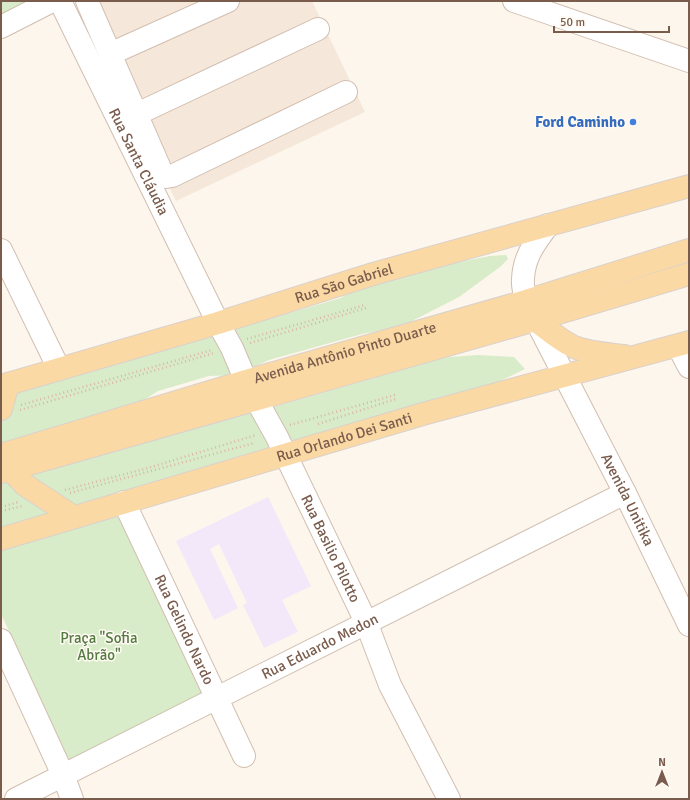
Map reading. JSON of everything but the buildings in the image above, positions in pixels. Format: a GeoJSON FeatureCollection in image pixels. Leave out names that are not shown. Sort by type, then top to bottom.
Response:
{"type":"FeatureCollection","features":[{"type":"Feature","properties":{"kind":"main road","name":"Rua São Gabriel"},"geometry":{"type":"LineString","coordinates":[[4,385],[218,323],[373,274],[689,186]]}},
{"type":"Feature","properties":{"kind":"main road","name":"Avenida Antônio Pinto Duarte"},"geometry":{"type":"LineString","coordinates":[[530,310],[689,250]]}},
{"type":"Feature","properties":{"kind":"main road","name":"Avenida Antônio Pinto Duarte"},"geometry":{"type":"LineString","coordinates":[[3,459],[252,390],[530,310],[689,274]]}},
{"type":"Feature","properties":{"kind":"main road"},"geometry":{"type":"LineString","coordinates":[[530,310],[557,337],[575,347],[601,354],[634,358]]}},
{"type":"Feature","properties":{"kind":"main road","name":"Rua Orlando Dei Santi"},"geometry":{"type":"LineString","coordinates":[[1,539],[124,502],[278,441],[422,414],[684,344]]}},
{"type":"Feature","properties":{"kind":"main road"},"geometry":{"type":"LineString","coordinates":[[4,385],[11,409]]}},
{"type":"Feature","properties":{"kind":"main road"},"geometry":{"type":"LineString","coordinates":[[3,459],[25,485],[74,517]]}},
{"type":"Feature","properties":{"kind":"street"},"geometry":{"type":"LineString","coordinates":[[1,27],[52,1]]}},
{"type":"Feature","properties":{"kind":"street","name":"Rua Santa Cláudia"},"geometry":{"type":"LineString","coordinates":[[60,1],[218,323]]}},
{"type":"Feature","properties":{"kind":"street"},"geometry":{"type":"LineString","coordinates":[[87,1],[162,173],[166,177],[172,176],[346,92]]}},
{"type":"Feature","properties":{"kind":"street"},"geometry":{"type":"LineString","coordinates":[[110,54],[228,1]]}},
{"type":"Feature","properties":{"kind":"street"},"geometry":{"type":"LineString","coordinates":[[514,1],[689,61]]}},
{"type":"Feature","properties":{"kind":"street"},"geometry":{"type":"LineString","coordinates":[[137,114],[318,29]]}},
{"type":"Feature","properties":{"kind":"street","name":"Avenida Unitika"},"geometry":{"type":"LineString","coordinates":[[548,225],[531,248],[526,263],[523,280],[530,310],[625,493],[689,625]]}},
{"type":"Feature","properties":{"kind":"street"},"geometry":{"type":"LineString","coordinates":[[1,250],[59,369]]}},
{"type":"Feature","properties":{"kind":"street","name":"Rua Basilio Pilotto"},"geometry":{"type":"LineString","coordinates":[[218,323],[231,346],[366,622],[390,685],[449,799]]}},
{"type":"Feature","properties":{"kind":"street"},"geometry":{"type":"LineString","coordinates":[[684,344],[689,367]]}},
{"type":"Feature","properties":{"kind":"street","name":"Rua Eduardo Medon"},"geometry":{"type":"LineString","coordinates":[[16,799],[625,493]]}},
{"type":"Feature","properties":{"kind":"street","name":"Rua Gelindo Nardo"},"geometry":{"type":"LineString","coordinates":[[124,502],[244,756]]}},
{"type":"Feature","properties":{"kind":"street"},"geometry":{"type":"LineString","coordinates":[[1,640],[72,799]]}},
{"type":"Feature","properties":{"kind":"path"},"geometry":{"type":"LineString","coordinates":[[11,409],[366,307]]}},
{"type":"Feature","properties":{"kind":"path"},"geometry":{"type":"LineString","coordinates":[[11,409],[231,346]]}},
{"type":"Feature","properties":{"kind":"path"},"geometry":{"type":"LineString","coordinates":[[1,511],[44,497],[148,468],[278,441],[395,395]]}},
{"type":"Feature","properties":{"kind":"path"},"geometry":{"type":"LineString","coordinates":[[314,425],[396,399]]}},
{"type":"Feature","properties":{"kind":"path"},"geometry":{"type":"LineString","coordinates":[[1,507],[202,456],[278,441]]}},
{"type":"Feature","properties":{"kind":"shaded area"},"geometry":{"type":"Polygon","coordinates":[[[80,1],[312,1],[365,112],[176,201],[80,1]]]}},
{"type":"Feature","properties":{"kind":"shaded area"},"geometry":{"type":"Polygon","coordinates":[[[268,497],[311,586],[282,600],[298,632],[264,648],[243,605],[247,603],[219,544],[210,549],[238,608],[214,620],[176,541],[268,497]]]}},
{"type":"Feature","properties":{"kind":"green space"},"geometry":{"type":"Polygon","coordinates":[[[1,1],[31,1],[1,14],[1,1]]]}},
{"type":"Feature","properties":{"kind":"green space"},"geometry":{"type":"Polygon","coordinates":[[[506,255],[508,259],[500,267],[459,297],[410,322],[393,328],[362,334],[269,360],[237,375],[209,376],[158,391],[130,409],[1,446],[1,396],[341,298],[360,285],[397,274],[490,256],[506,255]]]}},
{"type":"Feature","properties":{"kind":"green space"},"geometry":{"type":"Polygon","coordinates":[[[478,355],[514,357],[525,369],[474,394],[1,528],[1,480],[262,405],[273,407],[375,378],[394,367],[424,359],[478,355]]]}},
{"type":"Feature","properties":{"kind":"green space","name":"Praça \"Sofia Abrão\""},"geometry":{"type":"Polygon","coordinates":[[[119,513],[204,693],[69,760],[1,614],[1,548],[119,513]]]}},
{"type":"Feature","properties":{"kind":"place","name":"Ford Caminho"},"geometry":{"type":"Point","coordinates":[633,122]}}]}
